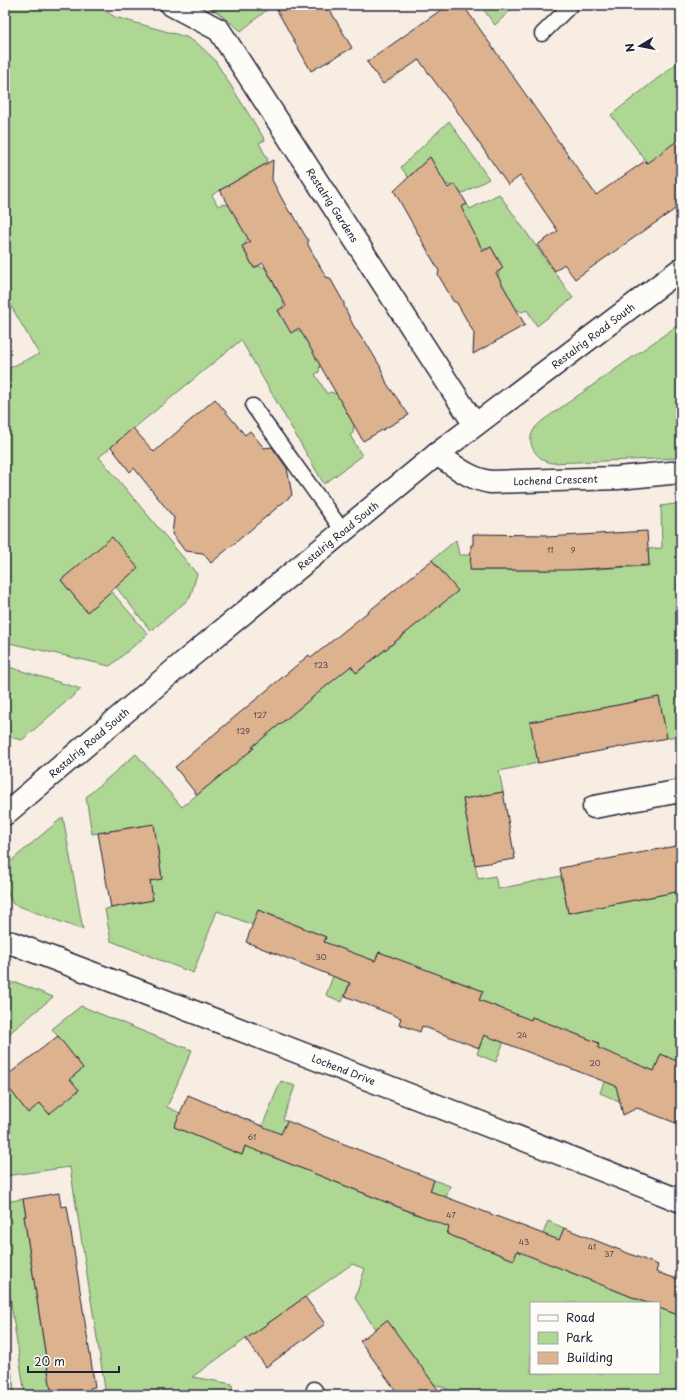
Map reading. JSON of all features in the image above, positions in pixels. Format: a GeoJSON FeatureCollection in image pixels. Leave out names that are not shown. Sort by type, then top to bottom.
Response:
{"type":"FeatureCollection","features":[{"type":"Feature","properties":{"kind":"street","name":"Restalrig Gardens"},"geometry":{"type":"LineString","coordinates":[[172,5],[219,30],[475,425]]}},
{"type":"Feature","properties":{"kind":"street","name":"Restalrig Road South"},"geometry":{"type":"LineString","coordinates":[[5,814],[179,667],[438,454],[681,269]]}},
{"type":"Feature","properties":{"kind":"street","name":"Lochend Crescent"},"geometry":{"type":"LineString","coordinates":[[438,454],[470,477],[481,481],[491,482],[618,478],[681,472]]}},
{"type":"Feature","properties":{"kind":"street"},"geometry":{"type":"LineString","coordinates":[[594,807],[681,791]]}},
{"type":"Feature","properties":{"kind":"street","name":"Lochend Drive"},"geometry":{"type":"LineString","coordinates":[[5,942],[12,943],[109,980],[681,1201]]}},
{"type":"Feature","properties":{"kind":"lane"},"geometry":{"type":"LineString","coordinates":[[542,34],[571,5]]}},
{"type":"Feature","properties":{"kind":"lane"},"geometry":{"type":"LineString","coordinates":[[253,406],[343,531],[341,533]]}},
{"type":"Feature","properties":{"kind":"green space"},"geometry":{"type":"Polygon","coordinates":[[[5,5],[95,5],[115,17],[186,37],[198,44],[214,59],[265,140],[259,143],[268,160],[262,166],[212,195],[218,206],[222,204],[229,205],[248,238],[242,247],[254,268],[258,266],[265,268],[284,302],[282,308],[278,311],[291,327],[302,332],[320,364],[319,372],[315,374],[327,394],[330,392],[337,394],[354,425],[353,433],[350,435],[362,456],[324,484],[241,340],[99,457],[197,574],[190,598],[151,631],[116,587],[138,568],[112,538],[61,580],[87,612],[111,591],[148,634],[110,666],[5,642],[5,370],[39,354],[5,296],[5,5]]]}},
{"type":"Feature","properties":{"kind":"green space"},"geometry":{"type":"Polygon","coordinates":[[[203,5],[273,5],[241,31],[217,12],[203,5]]]}},
{"type":"Feature","properties":{"kind":"green space"},"geometry":{"type":"Polygon","coordinates":[[[480,5],[516,5],[495,25],[480,5]]]}},
{"type":"Feature","properties":{"kind":"green space"},"geometry":{"type":"Polygon","coordinates":[[[681,60],[681,207],[611,115],[681,60]]]}},
{"type":"Feature","properties":{"kind":"green space"},"geometry":{"type":"Polygon","coordinates":[[[449,121],[489,179],[461,194],[455,184],[452,186],[445,184],[430,157],[408,177],[401,167],[449,121]]]}},
{"type":"Feature","properties":{"kind":"green space"},"geometry":{"type":"Polygon","coordinates":[[[499,194],[573,298],[537,326],[527,310],[522,312],[516,309],[498,277],[499,271],[503,268],[491,247],[487,249],[481,247],[463,213],[463,206],[467,204],[470,209],[499,194]]]}},
{"type":"Feature","properties":{"kind":"green space"},"geometry":{"type":"Polygon","coordinates":[[[681,323],[681,458],[551,463],[536,454],[531,444],[531,439],[532,433],[538,424],[681,323]]]}},
{"type":"Feature","properties":{"kind":"green space"},"geometry":{"type":"Polygon","coordinates":[[[681,503],[681,735],[667,738],[659,697],[531,722],[538,763],[499,771],[503,792],[463,799],[478,879],[495,876],[498,889],[561,876],[568,913],[681,891],[681,1063],[661,1055],[654,1071],[635,1063],[619,1101],[600,1093],[610,1064],[594,1058],[599,1043],[532,1017],[527,1032],[510,1025],[496,1062],[477,1054],[495,1006],[479,1000],[483,991],[449,978],[445,987],[415,966],[379,952],[375,961],[360,956],[342,1002],[326,995],[339,960],[320,952],[326,937],[259,910],[253,925],[217,911],[193,973],[111,941],[105,909],[153,900],[150,881],[162,878],[157,842],[141,826],[92,834],[86,797],[136,754],[182,807],[253,749],[243,736],[274,729],[331,682],[331,642],[357,673],[457,591],[432,560],[456,540],[459,555],[473,555],[473,570],[547,570],[576,553],[577,570],[649,566],[648,549],[662,548],[661,506],[681,503]]]}},
{"type":"Feature","properties":{"kind":"green space"},"geometry":{"type":"Polygon","coordinates":[[[9,667],[81,689],[22,740],[5,736],[5,681],[9,667]]]}},
{"type":"Feature","properties":{"kind":"green space"},"geometry":{"type":"Polygon","coordinates":[[[63,817],[83,930],[13,904],[5,888],[5,866],[63,817]]]}},
{"type":"Feature","properties":{"kind":"green space"},"geometry":{"type":"Polygon","coordinates":[[[9,983],[18,983],[53,997],[5,1037],[5,985],[9,983]]]}},
{"type":"Feature","properties":{"kind":"green space"},"geometry":{"type":"Polygon","coordinates":[[[81,1006],[192,1050],[167,1107],[180,1113],[175,1127],[242,1155],[248,1140],[255,1143],[281,1081],[295,1086],[283,1119],[287,1121],[273,1157],[420,1216],[434,1180],[450,1186],[440,1215],[452,1220],[447,1234],[514,1260],[519,1246],[536,1252],[548,1221],[564,1228],[550,1264],[645,1302],[530,1302],[530,1374],[660,1374],[660,1308],[681,1316],[681,1395],[462,1395],[434,1384],[387,1321],[375,1329],[355,1298],[365,1269],[352,1264],[192,1377],[232,1384],[233,1395],[106,1395],[70,1167],[5,1176],[5,1083],[28,1113],[40,1103],[49,1114],[70,1079],[83,1068],[52,1029],[81,1006]]]}},
{"type":"Feature","properties":{"kind":"green space"},"geometry":{"type":"Polygon","coordinates":[[[23,1199],[26,1216],[24,1216],[51,1390],[53,1389],[54,1395],[25,1395],[5,1265],[5,1202],[23,1199]]]}},
{"type":"Feature","properties":{"kind":"green space"},"geometry":{"type":"Polygon","coordinates":[[[5,1333],[15,1395],[5,1395],[5,1333]]]}},
{"type":"Feature","properties":{"kind":"building"},"geometry":{"type":"Polygon","coordinates":[[[274,5],[327,5],[352,48],[311,71],[274,5]]]}},
{"type":"Feature","properties":{"kind":"building"},"geometry":{"type":"Polygon","coordinates":[[[448,5],[463,5],[596,195],[645,161],[647,163],[681,138],[681,205],[575,279],[564,264],[555,271],[537,245],[558,231],[520,176],[508,185],[450,101],[419,60],[383,84],[367,62],[448,5]]]}},
{"type":"Feature","properties":{"kind":"building"},"geometry":{"type":"Polygon","coordinates":[[[430,157],[448,188],[455,184],[467,204],[461,207],[483,251],[491,247],[503,268],[496,273],[525,325],[473,354],[474,333],[457,303],[453,301],[438,275],[439,271],[394,191],[430,157]]]}},
{"type":"Feature","properties":{"kind":"building"},"geometry":{"type":"Polygon","coordinates":[[[273,160],[272,180],[281,197],[308,240],[308,245],[326,277],[330,278],[344,303],[353,325],[365,341],[380,366],[387,384],[409,415],[363,441],[299,328],[291,333],[284,321],[278,310],[286,306],[263,263],[254,268],[242,246],[250,242],[220,190],[273,160]]]}},
{"type":"Feature","properties":{"kind":"building"},"geometry":{"type":"Polygon","coordinates":[[[215,399],[245,435],[250,431],[264,448],[272,447],[287,468],[292,495],[211,563],[203,553],[185,551],[172,534],[174,518],[134,468],[130,472],[111,447],[133,428],[154,452],[215,399]]]}},
{"type":"Feature","properties":{"kind":"building"},"geometry":{"type":"Polygon","coordinates":[[[647,531],[649,565],[568,570],[470,570],[473,534],[547,535],[547,537],[647,531]]]}},
{"type":"Feature","properties":{"kind":"building"},"geometry":{"type":"Polygon","coordinates":[[[112,537],[138,568],[87,612],[61,580],[112,537]]]}},
{"type":"Feature","properties":{"kind":"building"},"geometry":{"type":"Polygon","coordinates":[[[432,560],[458,591],[356,673],[351,666],[252,747],[254,748],[197,795],[175,767],[309,655],[311,658],[432,560]]]}},
{"type":"Feature","properties":{"kind":"building"},"geometry":{"type":"Polygon","coordinates":[[[659,697],[667,738],[538,763],[530,722],[659,697]]]}},
{"type":"Feature","properties":{"kind":"building"},"geometry":{"type":"Polygon","coordinates":[[[503,792],[515,859],[475,865],[463,799],[503,792]]]}},
{"type":"Feature","properties":{"kind":"building"},"geometry":{"type":"Polygon","coordinates":[[[154,824],[162,879],[150,881],[153,900],[111,908],[98,833],[154,824]]]}},
{"type":"Feature","properties":{"kind":"building"},"geometry":{"type":"Polygon","coordinates":[[[681,845],[681,891],[568,913],[560,868],[681,845]]]}},
{"type":"Feature","properties":{"kind":"building"},"geometry":{"type":"Polygon","coordinates":[[[258,910],[326,937],[324,942],[375,961],[379,952],[483,991],[479,1000],[531,1020],[532,1017],[599,1043],[598,1048],[654,1071],[661,1054],[681,1063],[681,1125],[637,1108],[623,1115],[616,1086],[484,1035],[479,1048],[422,1026],[420,1032],[399,1024],[401,1018],[345,996],[350,983],[246,942],[258,910]]]}},
{"type":"Feature","properties":{"kind":"building"},"geometry":{"type":"Polygon","coordinates":[[[58,1036],[83,1068],[70,1079],[79,1090],[49,1114],[40,1103],[28,1113],[5,1083],[5,1077],[58,1036]]]}},
{"type":"Feature","properties":{"kind":"building"},"geometry":{"type":"Polygon","coordinates":[[[188,1095],[281,1134],[287,1121],[434,1180],[430,1191],[559,1240],[564,1228],[658,1265],[656,1272],[681,1280],[681,1316],[660,1308],[660,1302],[644,1302],[517,1251],[514,1260],[447,1234],[449,1227],[245,1146],[242,1155],[174,1127],[188,1095]]]}},
{"type":"Feature","properties":{"kind":"building"},"geometry":{"type":"Polygon","coordinates":[[[59,1193],[61,1207],[67,1206],[95,1387],[90,1388],[91,1395],[54,1395],[53,1389],[51,1390],[24,1216],[26,1216],[23,1199],[59,1193]]]}},
{"type":"Feature","properties":{"kind":"building"},"geometry":{"type":"Polygon","coordinates":[[[305,1297],[325,1324],[266,1367],[246,1339],[305,1297]]]}},
{"type":"Feature","properties":{"kind":"building"},"geometry":{"type":"Polygon","coordinates":[[[387,1320],[442,1395],[399,1395],[360,1341],[387,1320]]]}}]}
